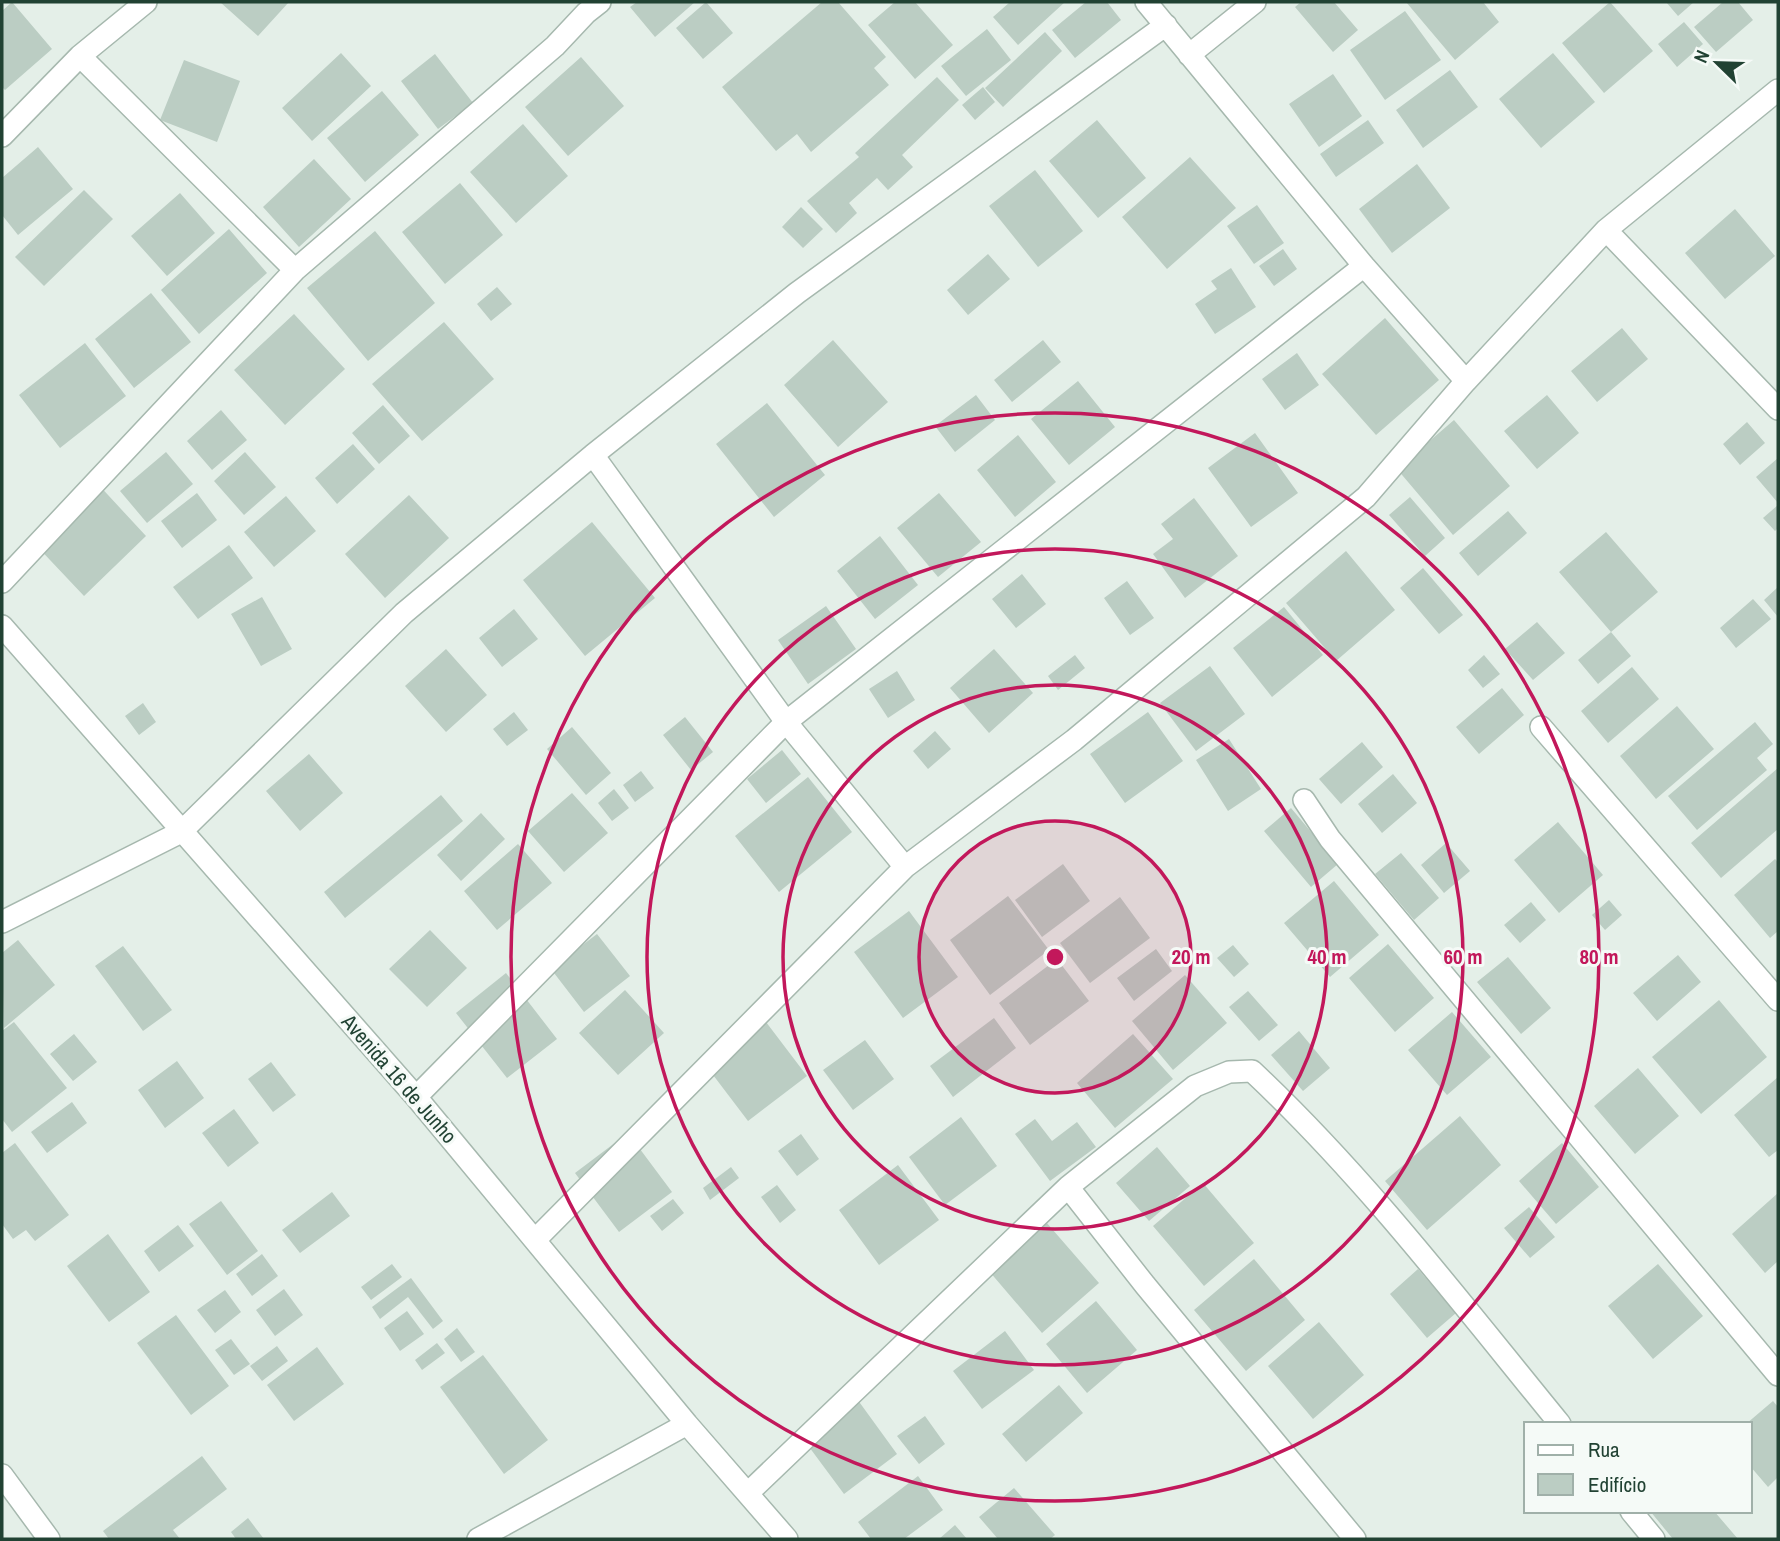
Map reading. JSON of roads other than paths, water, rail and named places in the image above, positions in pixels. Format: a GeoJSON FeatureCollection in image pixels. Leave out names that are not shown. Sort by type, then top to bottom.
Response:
{"type":"FeatureCollection","features":[{"type":"Feature","properties":{"kind":"street"},"geometry":{"type":"LineString","coordinates":[[2,136],[80,56],[146,2]]}},
{"type":"Feature","properties":{"kind":"street"},"geometry":{"type":"LineString","coordinates":[[1146,2],[1364,266],[1466,382]]}},
{"type":"Feature","properties":{"kind":"street"},"geometry":{"type":"LineString","coordinates":[[1189,55],[1255,2]]}},
{"type":"Feature","properties":{"kind":"street"},"geometry":{"type":"LineString","coordinates":[[2,582],[295,270],[555,46],[587,5]]}},
{"type":"Feature","properties":{"kind":"street"},"geometry":{"type":"LineString","coordinates":[[2,922],[181,832],[404,613],[593,455],[797,293],[1166,25]]}},
{"type":"Feature","properties":{"kind":"street"},"geometry":{"type":"LineString","coordinates":[[80,56],[295,270]]}},
{"type":"Feature","properties":{"kind":"street"},"geometry":{"type":"LineString","coordinates":[[536,1239],[905,867],[1074,740],[1366,497],[1466,382],[1606,230],[1778,90]]}},
{"type":"Feature","properties":{"kind":"street"},"geometry":{"type":"LineString","coordinates":[[1606,230],[1778,409]]}},
{"type":"Feature","properties":{"kind":"street"},"geometry":{"type":"LineString","coordinates":[[416,1097],[786,722],[1364,266]]}},
{"type":"Feature","properties":{"kind":"street"},"geometry":{"type":"LineString","coordinates":[[593,455],[786,722],[905,867]]}},
{"type":"Feature","properties":{"kind":"street","name":"Avenida 16 de Junho"},"geometry":{"type":"LineString","coordinates":[[2,626],[416,1097],[687,1424],[787,1539]]}},
{"type":"Feature","properties":{"kind":"street"},"geometry":{"type":"LineString","coordinates":[[1541,727],[1778,1000]]}},
{"type":"Feature","properties":{"kind":"street"},"geometry":{"type":"LineString","coordinates":[[1304,800],[1337,847],[1778,1375]]}},
{"type":"Feature","properties":{"kind":"street"},"geometry":{"type":"LineString","coordinates":[[748,1493],[1068,1187],[1195,1086],[1229,1072],[1252,1071],[1277,1095],[1401,1229],[1558,1422]]}},
{"type":"Feature","properties":{"kind":"street"},"geometry":{"type":"LineString","coordinates":[[1068,1187],[1145,1285],[1355,1539]]}},
{"type":"Feature","properties":{"kind":"street"},"geometry":{"type":"LineString","coordinates":[[478,1539],[687,1424]]}},
{"type":"Feature","properties":{"kind":"street"},"geometry":{"type":"LineString","coordinates":[[2,1475],[49,1539]]}},
{"type":"Feature","properties":{"kind":"street"},"geometry":{"type":"LineString","coordinates":[[1633,1513],[1654,1539]]}}]}
